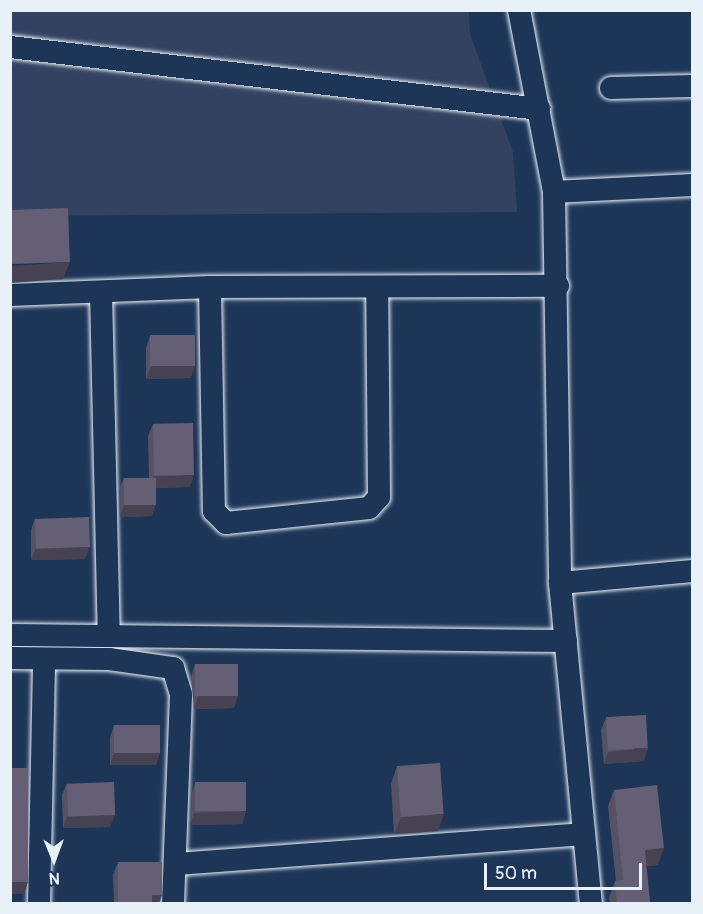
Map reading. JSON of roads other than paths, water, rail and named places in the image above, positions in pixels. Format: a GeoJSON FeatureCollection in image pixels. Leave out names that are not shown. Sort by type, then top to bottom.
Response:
{"type":"FeatureCollection","features":[{"type":"Feature","properties":{"kind":"street"},"geometry":{"type":"LineString","coordinates":[[519,10],[554,192],[558,285],[560,583],[591,903]]}},
{"type":"Feature","properties":{"kind":"street"},"geometry":{"type":"LineString","coordinates":[[10,47],[539,109]]}},
{"type":"Feature","properties":{"kind":"street"},"geometry":{"type":"LineString","coordinates":[[611,88],[693,86]]}},
{"type":"Feature","properties":{"kind":"street"},"geometry":{"type":"LineString","coordinates":[[554,192],[693,185]]}},
{"type":"Feature","properties":{"kind":"street"},"geometry":{"type":"LineString","coordinates":[[10,295],[210,287],[377,288],[558,285]]}},
{"type":"Feature","properties":{"kind":"street"},"geometry":{"type":"LineString","coordinates":[[210,287],[214,511],[226,523],[369,508],[379,497],[377,288]]}},
{"type":"Feature","properties":{"kind":"street"},"geometry":{"type":"LineString","coordinates":[[101,292],[109,636]]}},
{"type":"Feature","properties":{"kind":"street"},"geometry":{"type":"LineString","coordinates":[[560,583],[693,571]]}},
{"type":"Feature","properties":{"kind":"street"},"geometry":{"type":"LineString","coordinates":[[10,635],[566,641]]}},
{"type":"Feature","properties":{"kind":"street"},"geometry":{"type":"LineString","coordinates":[[10,658],[109,659],[173,668],[181,695],[177,864],[173,903]]}},
{"type":"Feature","properties":{"kind":"street"},"geometry":{"type":"LineString","coordinates":[[39,903],[44,659]]}},
{"type":"Feature","properties":{"kind":"street"},"geometry":{"type":"LineString","coordinates":[[177,864],[584,834]]}}]}
